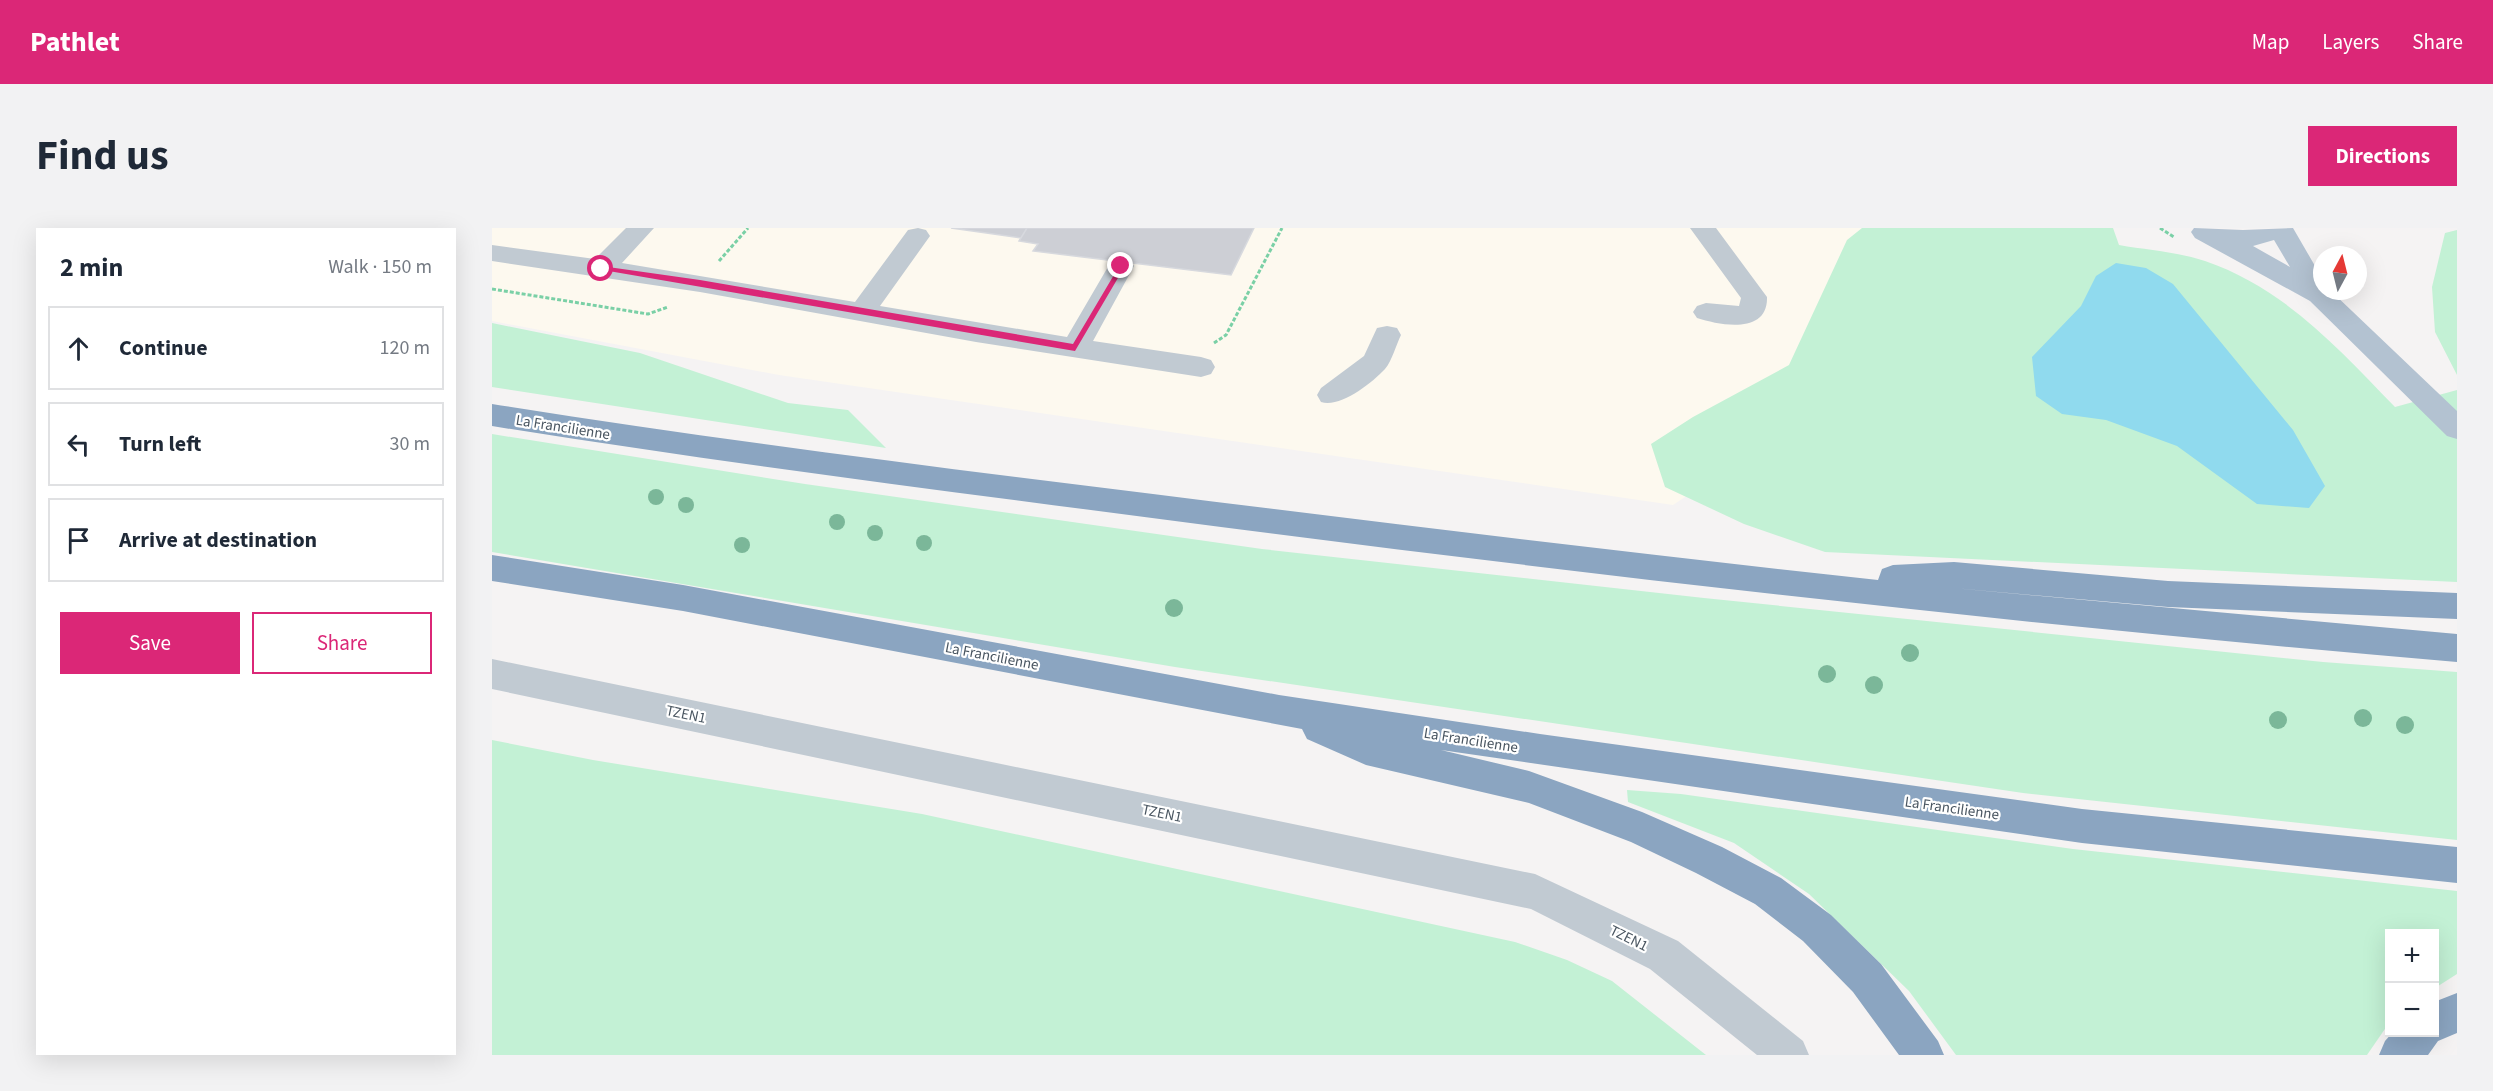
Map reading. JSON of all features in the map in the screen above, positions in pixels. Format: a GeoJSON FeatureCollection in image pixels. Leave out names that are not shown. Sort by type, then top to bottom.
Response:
{"type":"FeatureCollection","features":[{"type":"Feature","properties":{"kind":"highway","name":"La Francilienne"},"geometry":{"type":"LineString","coordinates":[[492,416],[637,439],[1363,533],[2209,629],[2457,648]]}},
{"type":"Feature","properties":{"kind":"highway","name":"La Francilienne"},"geometry":{"type":"LineString","coordinates":[[492,568],[694,600],[1279,710],[1540,750],[2082,826],[2457,865]]}},
{"type":"Feature","properties":{"kind":"highway"},"geometry":{"type":"LineString","coordinates":[[1795,583],[1954,575],[2168,594],[2457,606]]}},
{"type":"Feature","properties":{"kind":"highway"},"geometry":{"type":"LineString","coordinates":[[1279,710],[1366,748],[1529,787],[1642,829],[1768,891],[1817,928],[1867,978],[1924,1055]]}},
{"type":"Feature","properties":{"kind":"highway"},"geometry":{"type":"LineString","coordinates":[[2439,1021],[2457,1012]]}},
{"type":"Feature","properties":{"kind":"highway"},"geometry":{"type":"LineString","coordinates":[[2399,1055],[2417,1037]]}},
{"type":"Feature","properties":{"kind":"main road"},"geometry":{"type":"LineString","coordinates":[[2200,230],[2248,239],[2267,236],[2279,228],[2313,285]]}},
{"type":"Feature","properties":{"kind":"main road"},"geometry":{"type":"LineString","coordinates":[[2200,230],[2241,250],[2313,292]]}},
{"type":"Feature","properties":{"kind":"main road"},"geometry":{"type":"LineString","coordinates":[[2324,300],[2457,428]]}},
{"type":"Feature","properties":{"kind":"lane"},"geometry":{"type":"LineString","coordinates":[[601,269],[641,228]]}},
{"type":"Feature","properties":{"kind":"lane"},"geometry":{"type":"LineString","coordinates":[[1703,228],[1717,263],[1754,297],[1754,309],[1743,316],[1706,312]]}},
{"type":"Feature","properties":{"kind":"lane"},"geometry":{"type":"LineString","coordinates":[[862,312],[917,236]]}},
{"type":"Feature","properties":{"kind":"lane"},"geometry":{"type":"LineString","coordinates":[[492,253],[700,283],[1075,348],[1191,365]]}},
{"type":"Feature","properties":{"kind":"lane"},"geometry":{"type":"LineString","coordinates":[[1075,348],[1121,266]]}},
{"type":"Feature","properties":{"kind":"lane"},"geometry":{"type":"LineString","coordinates":[[1331,395],[1375,362],[1387,336]]}},
{"type":"Feature","properties":{"kind":"lane","name":"TZEN1"},"geometry":{"type":"LineString","coordinates":[[492,674],[1535,892],[1664,955],[1789,1055]]}},
{"type":"Feature","properties":{"kind":"path"},"geometry":{"type":"LineString","coordinates":[[1191,365],[1226,335],[1282,228]]}},
{"type":"Feature","properties":{"kind":"shaded area"},"geometry":{"type":"Polygon","coordinates":[[[492,228],[1939,228],[1833,398],[1673,505],[779,375],[492,321],[492,228]]]}},
{"type":"Feature","properties":{"kind":"green space"},"geometry":{"type":"Polygon","coordinates":[[[1862,228],[2113,228],[2119,245],[2195,258],[2234,273],[2260,287],[2285,304],[2331,342],[2395,407],[2457,390],[2457,582],[1825,552],[1744,524],[1665,487],[1651,444],[1693,417],[1789,365],[1847,240],[1862,228]]]}},
{"type":"Feature","properties":{"kind":"green space"},"geometry":{"type":"Polygon","coordinates":[[[2457,230],[2457,375],[2435,332],[2432,287],[2445,233],[2457,230]]]}},
{"type":"Feature","properties":{"kind":"green space"},"geometry":{"type":"Polygon","coordinates":[[[492,323],[640,353],[788,403],[848,410],[886,448],[492,387],[492,323]]]}},
{"type":"Feature","properties":{"kind":"green space"},"geometry":{"type":"Polygon","coordinates":[[[492,434],[805,484],[1262,549],[1704,598],[2323,662],[2457,672],[2457,840],[2023,793],[1175,667],[492,552],[492,434]]]}},
{"type":"Feature","properties":{"kind":"green space"},"geometry":{"type":"Polygon","coordinates":[[[492,740],[593,760],[922,814],[1515,942],[1567,960],[1612,981],[1706,1055],[492,1055],[492,740]]]}},
{"type":"Feature","properties":{"kind":"green space"},"geometry":{"type":"Polygon","coordinates":[[[1627,790],[1681,794],[2073,849],[2457,891],[2457,974],[2439,985],[2439,929],[2385,929],[2385,1029],[2367,1055],[1956,1055],[1909,991],[1809,894],[1734,843],[1628,802],[1627,790]]]}},
{"type":"Feature","properties":{"kind":"water"},"geometry":{"type":"Polygon","coordinates":[[[2116,263],[2146,268],[2173,284],[2293,430],[2325,486],[2309,508],[2257,504],[2177,446],[2106,420],[2062,414],[2036,396],[2032,357],[2081,306],[2096,276],[2116,263]]]}},
{"type":"Feature","properties":{"kind":"building"},"geometry":{"type":"Polygon","coordinates":[[[951,228],[1027,228],[1021,238],[951,228]]]}},
{"type":"Feature","properties":{"kind":"building"},"geometry":{"type":"Polygon","coordinates":[[[1027,228],[1254,228],[1231,275],[1033,251],[1038,244],[1019,241],[1027,228]]]}},
{"type":"Feature","properties":{"kind":"route"},"geometry":{"type":"LineString","coordinates":[[601,269],[700,283],[976,333],[1075,348],[1121,266]]}}]}
